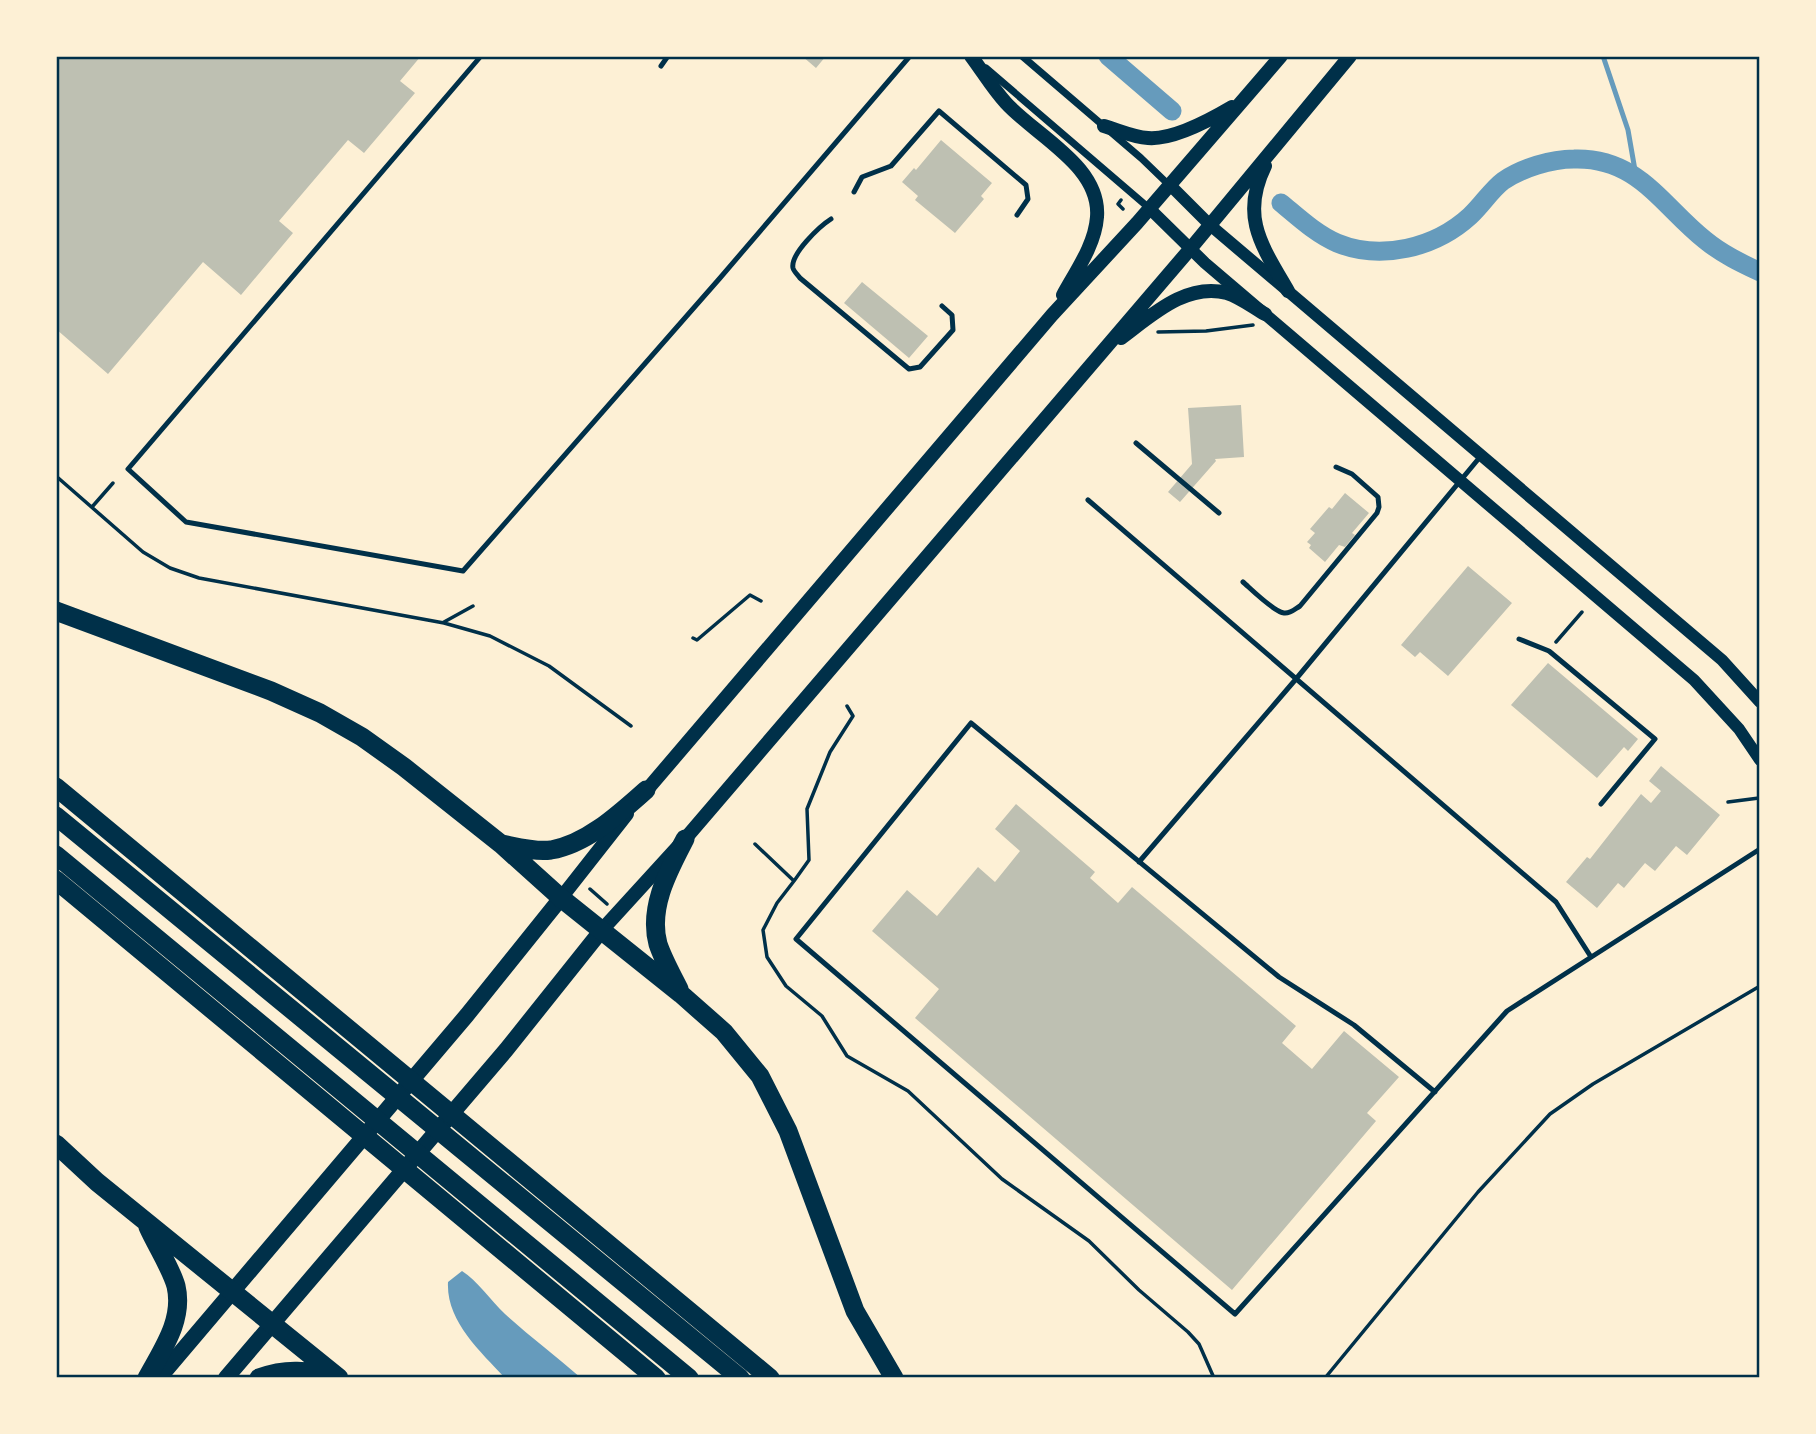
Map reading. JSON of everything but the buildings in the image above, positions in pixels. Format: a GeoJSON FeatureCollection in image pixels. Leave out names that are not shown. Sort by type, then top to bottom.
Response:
{"type":"FeatureCollection","features":[{"type":"Feature","properties":{"kind":"highway"},"geometry":{"type":"LineString","coordinates":[[56,611],[271,691],[320,712],[362,737],[501,844],[561,898],[681,993],[724,1032],[760,1076],[788,1131],[856,1311],[894,1378]]}},
{"type":"Feature","properties":{"kind":"highway"},"geometry":{"type":"LineString","coordinates":[[56,787],[770,1378]]}},
{"type":"Feature","properties":{"kind":"highway"},"geometry":{"type":"LineString","coordinates":[[501,844],[547,850],[567,845],[590,834],[646,790]]}},
{"type":"Feature","properties":{"kind":"highway"},"geometry":{"type":"LineString","coordinates":[[56,816],[740,1378]]}},
{"type":"Feature","properties":{"kind":"highway"},"geometry":{"type":"LineString","coordinates":[[681,993],[658,942],[656,918],[664,884],[685,839]]}},
{"type":"Feature","properties":{"kind":"highway"},"geometry":{"type":"LineString","coordinates":[[56,855],[689,1378]]}},
{"type":"Feature","properties":{"kind":"highway"},"geometry":{"type":"LineString","coordinates":[[56,880],[656,1378]]}},
{"type":"Feature","properties":{"kind":"highway"},"geometry":{"type":"LineString","coordinates":[[56,1144],[146,1222],[337,1378]]}},
{"type":"Feature","properties":{"kind":"highway"},"geometry":{"type":"LineString","coordinates":[[146,1222],[175,1286],[177,1312],[172,1331],[147,1378]]}},
{"type":"Feature","properties":{"kind":"highway"},"geometry":{"type":"LineString","coordinates":[[259,1378],[272,1373],[297,1370],[337,1378]]}},
{"type":"Feature","properties":{"kind":"main road"},"geometry":{"type":"LineString","coordinates":[[971,56],[1006,104],[1082,171],[1092,186],[1097,218],[1094,230],[1085,254],[1052,315]]}},
{"type":"Feature","properties":{"kind":"main road"},"geometry":{"type":"LineString","coordinates":[[159,1378],[467,1014],[646,790],[1052,315],[1150,209],[1281,56]]}},
{"type":"Feature","properties":{"kind":"main road"},"geometry":{"type":"LineString","coordinates":[[226,1378],[506,1050],[601,931],[685,839],[1191,248],[1350,56]]}},
{"type":"Feature","properties":{"kind":"main road"},"geometry":{"type":"LineString","coordinates":[[1104,126],[1143,138],[1162,137],[1219,115],[1242,102]]}},
{"type":"Feature","properties":{"kind":"main road"},"geometry":{"type":"LineString","coordinates":[[1273,149],[1259,177],[1254,222],[1262,244],[1288,291]]}},
{"type":"Feature","properties":{"kind":"main road"},"geometry":{"type":"LineString","coordinates":[[1100,354],[1173,301],[1195,292],[1225,293],[1261,319]]}},
{"type":"Feature","properties":{"kind":"street"},"geometry":{"type":"LineString","coordinates":[[971,56],[1150,209],[1261,319],[1461,479],[1694,680],[1740,729],[1760,760]]}},
{"type":"Feature","properties":{"kind":"street"},"geometry":{"type":"LineString","coordinates":[[1021,56],[1104,126],[1210,225],[1722,660],[1760,702]]}},
{"type":"Feature","properties":{"kind":"lane"},"geometry":{"type":"LineString","coordinates":[[481,56],[128,469],[186,522],[463,571],[911,56]]}},
{"type":"Feature","properties":{"kind":"lane"},"geometry":{"type":"LineString","coordinates":[[660,66],[668,56]]}},
{"type":"Feature","properties":{"kind":"lane"},"geometry":{"type":"LineString","coordinates":[[855,192],[862,177],[891,166],[940,111],[1026,185],[1028,199],[1017,215]]}},
{"type":"Feature","properties":{"kind":"lane"},"geometry":{"type":"LineString","coordinates":[[831,219],[800,249],[794,259],[793,268],[800,278],[909,369],[920,367],[953,330],[952,315],[942,306]]}},
{"type":"Feature","properties":{"kind":"lane"},"geometry":{"type":"LineString","coordinates":[[1136,443],[1219,513]]}},
{"type":"Feature","properties":{"kind":"lane"},"geometry":{"type":"LineString","coordinates":[[1139,862],[1296,679],[1482,454]]}},
{"type":"Feature","properties":{"kind":"lane"},"geometry":{"type":"LineString","coordinates":[[1242,582],[1278,610],[1285,613],[1292,611],[1300,606],[1377,513],[1378,497],[1352,474],[1336,467]]}},
{"type":"Feature","properties":{"kind":"lane"},"geometry":{"type":"LineString","coordinates":[[1088,500],[1556,902],[1591,957]]}},
{"type":"Feature","properties":{"kind":"lane"},"geometry":{"type":"LineString","coordinates":[[1519,639],[1549,650],[1655,739],[1601,804]]}},
{"type":"Feature","properties":{"kind":"lane"},"geometry":{"type":"LineString","coordinates":[[1435,1091],[1354,1025],[1279,977],[971,723],[796,940],[1235,1314],[1507,1011],[1760,849]]}},
{"type":"Feature","properties":{"kind":"path"},"geometry":{"type":"LineString","coordinates":[[1123,199],[1118,204],[1123,209]]}},
{"type":"Feature","properties":{"kind":"path"},"geometry":{"type":"LineString","coordinates":[[1158,332],[1206,331],[1261,319]]}},
{"type":"Feature","properties":{"kind":"path"},"geometry":{"type":"LineString","coordinates":[[56,476],[143,552],[170,568],[199,578],[444,623],[490,636],[550,666],[631,726]]}},
{"type":"Feature","properties":{"kind":"path"},"geometry":{"type":"LineString","coordinates":[[92,507],[113,483]]}},
{"type":"Feature","properties":{"kind":"path"},"geometry":{"type":"LineString","coordinates":[[693,638],[697,640],[750,595],[761,601]]}},
{"type":"Feature","properties":{"kind":"path"},"geometry":{"type":"LineString","coordinates":[[444,623],[473,606]]}},
{"type":"Feature","properties":{"kind":"path"},"geometry":{"type":"LineString","coordinates":[[1553,645],[1582,611]]}},
{"type":"Feature","properties":{"kind":"path"},"geometry":{"type":"LineString","coordinates":[[847,706],[853,716],[830,752],[807,809],[809,860],[777,903],[763,930],[767,957],[786,986],[822,1016],[847,1056],[908,1091],[1002,1179],[1089,1241],[1199,1344],[1214,1378]]}},
{"type":"Feature","properties":{"kind":"path"},"geometry":{"type":"LineString","coordinates":[[1728,802],[1759,798]]}},
{"type":"Feature","properties":{"kind":"path"},"geometry":{"type":"LineString","coordinates":[[755,844],[794,881]]}},
{"type":"Feature","properties":{"kind":"path"},"geometry":{"type":"LineString","coordinates":[[590,889],[609,906]]}},
{"type":"Feature","properties":{"kind":"path"},"geometry":{"type":"LineString","coordinates":[[1325,1378],[1478,1192],[1550,1114],[1593,1084],[1760,986]]}},
{"type":"Feature","properties":{"kind":"water"},"geometry":{"type":"Polygon","coordinates":[[[462,1271],[505,1314],[581,1378],[505,1378],[475,1346],[453,1310],[448,1282],[462,1271]]]}},
{"type":"Feature","properties":{"kind":"waterway"},"geometry":{"type":"LineString","coordinates":[[1108,56],[1172,111]]}},
{"type":"Feature","properties":{"kind":"waterway"},"geometry":{"type":"LineString","coordinates":[[1603,56],[1628,130],[1636,176]]}},
{"type":"Feature","properties":{"kind":"waterway"},"geometry":{"type":"LineString","coordinates":[[1281,203],[1315,230],[1337,243],[1371,251],[1389,251],[1424,243],[1456,227],[1503,181],[1519,172],[1556,161],[1596,161],[1615,166],[1632,175],[1711,245],[1760,272]]}}]}
